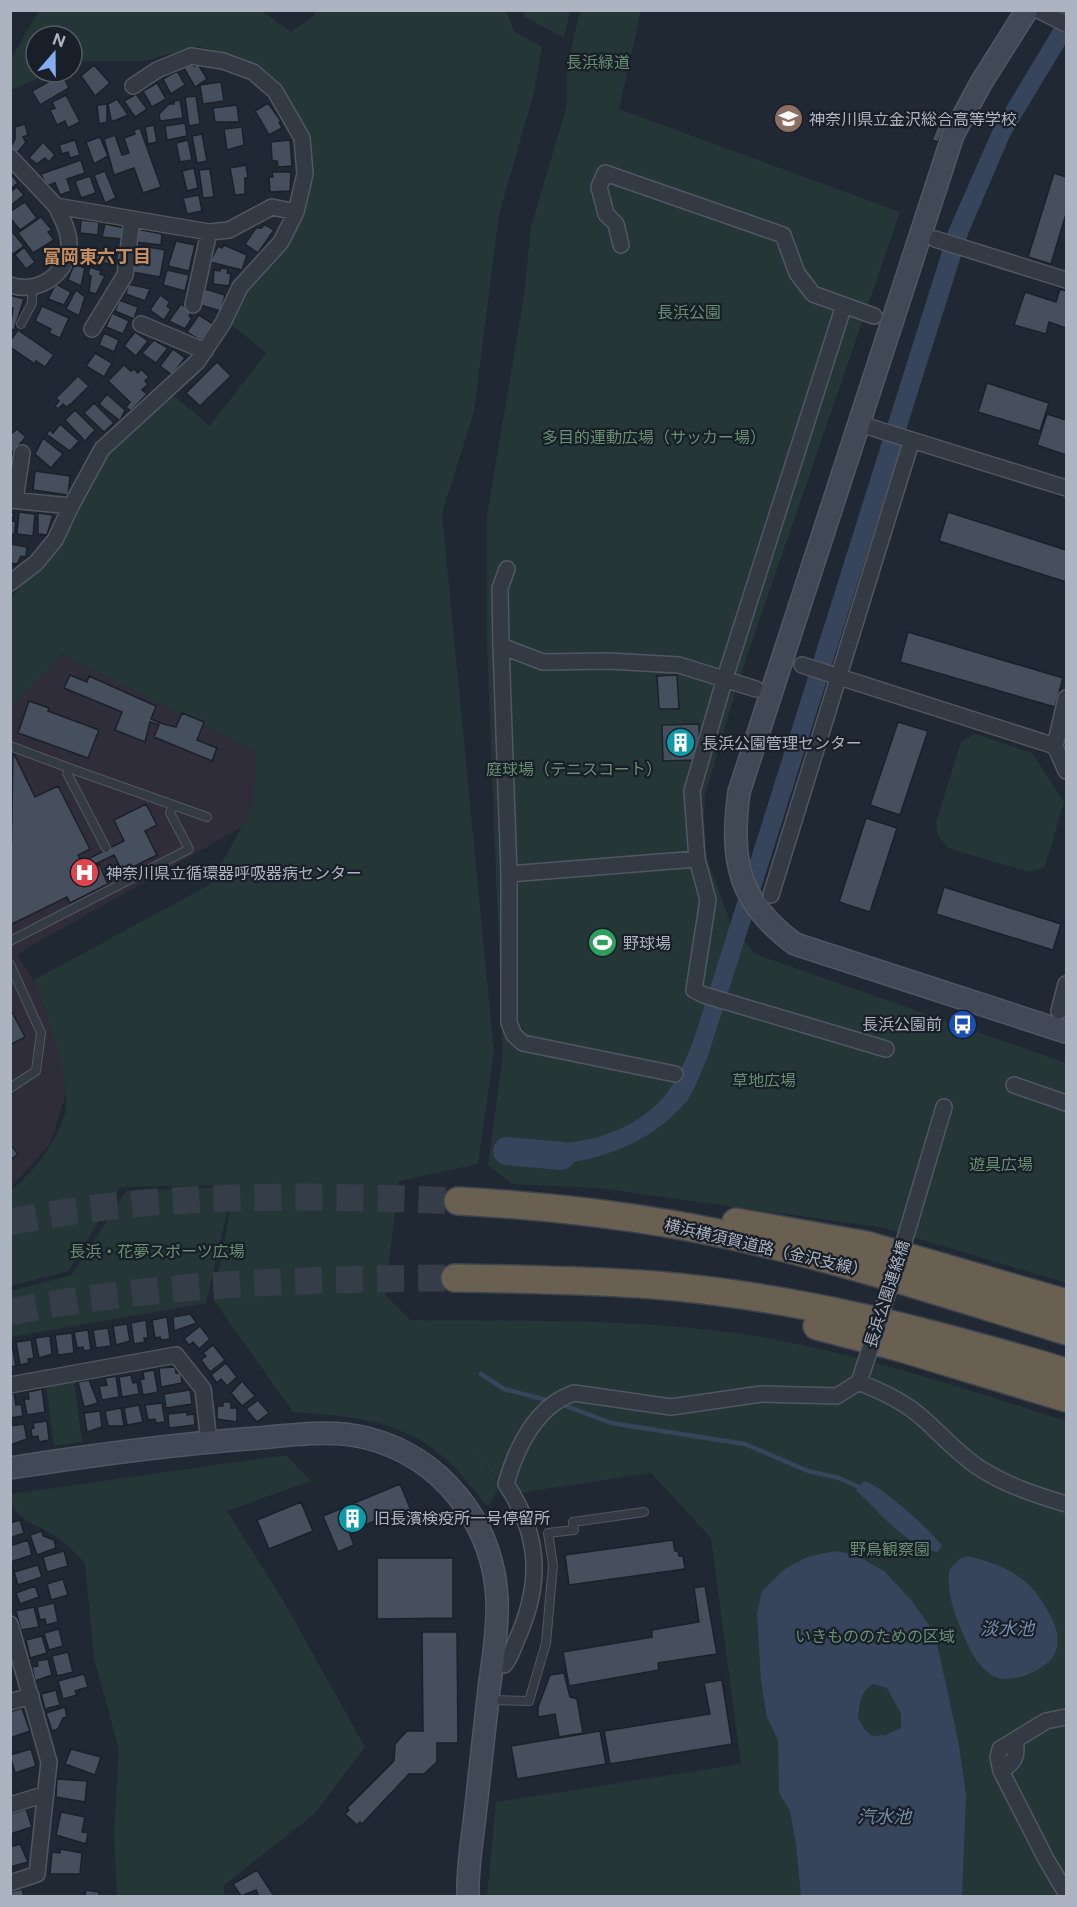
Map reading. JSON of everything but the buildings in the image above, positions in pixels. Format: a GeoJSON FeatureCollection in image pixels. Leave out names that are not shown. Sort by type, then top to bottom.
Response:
{"type":"FeatureCollection","features":[{"type":"Feature","properties":{"kind":"highway","name":"横浜横須賀道路（金沢支線）"},"geometry":{"type":"LineString","coordinates":[[458,1201],[555,1207],[673,1225],[783,1249],[1066,1331]]}},
{"type":"Feature","properties":{"kind":"highway"},"geometry":{"type":"LineString","coordinates":[[555,1207],[719,1219],[794,1230],[897,1253],[1066,1303]]}},
{"type":"Feature","properties":{"kind":"highway"},"geometry":{"type":"LineString","coordinates":[[455,1278],[656,1286],[785,1303],[864,1317],[963,1341],[1066,1372]]}},
{"type":"Feature","properties":{"kind":"highway"},"geometry":{"type":"LineString","coordinates":[[549,1280],[693,1300],[839,1331],[1066,1398]]}},
{"type":"Feature","properties":{"kind":"street"},"geometry":{"type":"LineString","coordinates":[[1027,10],[981,83],[953,135],[739,792],[735,853],[740,875],[763,916],[795,944],[1066,1032]]}},
{"type":"Feature","properties":{"kind":"street"},"geometry":{"type":"LineString","coordinates":[[1038,10],[1060,21]]}},
{"type":"Feature","properties":{"kind":"street"},"geometry":{"type":"LineString","coordinates":[[10,583],[36,563],[55,540],[70,506],[102,449],[197,362],[224,322],[240,287],[281,242],[296,212],[305,174],[302,138],[275,91],[253,72],[223,61],[191,56],[157,70],[133,86]]}},
{"type":"Feature","properties":{"kind":"street"},"geometry":{"type":"LineString","coordinates":[[10,157],[56,206],[67,230],[69,246],[65,262],[51,278],[32,288],[23,289],[10,285]]}},
{"type":"Feature","properties":{"kind":"street"},"geometry":{"type":"LineString","coordinates":[[621,246],[616,224],[606,214],[599,187],[605,173],[783,235],[797,273],[813,294],[874,315]]}},
{"type":"Feature","properties":{"kind":"street"},"geometry":{"type":"LineString","coordinates":[[56,206],[209,232],[229,230],[272,207],[296,212]]}},
{"type":"Feature","properties":{"kind":"street"},"geometry":{"type":"LineString","coordinates":[[92,328],[125,275],[132,219]]}},
{"type":"Feature","properties":{"kind":"street"},"geometry":{"type":"LineString","coordinates":[[193,305],[209,232]]}},
{"type":"Feature","properties":{"kind":"street"},"geometry":{"type":"LineString","coordinates":[[935,239],[1066,280]]}},
{"type":"Feature","properties":{"kind":"street"},"geometry":{"type":"LineString","coordinates":[[844,305],[725,678],[692,791],[697,859],[708,900],[694,990],[704,995],[886,1049]]}},
{"type":"Feature","properties":{"kind":"street"},"geometry":{"type":"LineString","coordinates":[[141,324],[205,351]]}},
{"type":"Feature","properties":{"kind":"street"},"geometry":{"type":"LineString","coordinates":[[860,424],[886,432],[909,443],[1066,488]]}},
{"type":"Feature","properties":{"kind":"street"},"geometry":{"type":"LineString","coordinates":[[771,895],[835,677],[909,443]]}},
{"type":"Feature","properties":{"kind":"street"},"geometry":{"type":"LineString","coordinates":[[22,453],[13,500],[70,506]]}},
{"type":"Feature","properties":{"kind":"street"},"geometry":{"type":"LineString","coordinates":[[507,569],[500,588],[509,873],[509,1023],[514,1035],[523,1043],[675,1074]]}},
{"type":"Feature","properties":{"kind":"street"},"geometry":{"type":"LineString","coordinates":[[501,646],[543,662],[609,661],[679,665],[756,689]]}},
{"type":"Feature","properties":{"kind":"street"},"geometry":{"type":"LineString","coordinates":[[802,665],[1055,746]]}},
{"type":"Feature","properties":{"kind":"street"},"geometry":{"type":"LineString","coordinates":[[1066,698],[1055,746],[1066,771]]}},
{"type":"Feature","properties":{"kind":"street"},"geometry":{"type":"LineString","coordinates":[[509,873],[697,859]]}},
{"type":"Feature","properties":{"kind":"street"},"geometry":{"type":"LineString","coordinates":[[1059,1011],[1066,984]]}},
{"type":"Feature","properties":{"kind":"street"},"geometry":{"type":"LineString","coordinates":[[1014,1085],[1066,1103]]}},
{"type":"Feature","properties":{"kind":"street","name":"長浜公園連絡橋"},"geometry":{"type":"LineString","coordinates":[[859,1382],[944,1107]]}},
{"type":"Feature","properties":{"kind":"street"},"geometry":{"type":"LineString","coordinates":[[10,1384],[176,1355],[203,1389],[209,1442]]}},
{"type":"Feature","properties":{"kind":"street"},"geometry":{"type":"LineString","coordinates":[[504,1665],[506,1665],[530,1611],[537,1569],[524,1518],[506,1484],[514,1456],[532,1427],[561,1397],[573,1393],[671,1407],[761,1394],[837,1396],[859,1382],[891,1395],[919,1415],[947,1443],[979,1467],[1014,1487],[1066,1504]]}},
{"type":"Feature","properties":{"kind":"street"},"geometry":{"type":"LineString","coordinates":[[10,1468],[100,1454],[293,1435],[364,1437],[406,1452],[434,1471],[455,1491],[483,1537],[493,1570],[496,1607],[468,1896]]}},
{"type":"Feature","properties":{"kind":"street"},"geometry":{"type":"LineString","coordinates":[[10,1624],[49,1762],[37,1874],[10,1883]]}},
{"type":"Feature","properties":{"kind":"street"},"geometry":{"type":"LineString","coordinates":[[10,1702],[31,1696]]}},
{"type":"Feature","properties":{"kind":"street"},"geometry":{"type":"LineString","coordinates":[[1066,1717],[1046,1721],[1015,1740],[1017,1757],[1012,1764],[1001,1771],[1066,1893]]}},
{"type":"Feature","properties":{"kind":"street"},"geometry":{"type":"LineString","coordinates":[[10,1805],[46,1794]]}},
{"type":"Feature","properties":{"kind":"lane"},"geometry":{"type":"LineString","coordinates":[[21,324],[32,303],[32,288]]}},
{"type":"Feature","properties":{"kind":"lane"},"geometry":{"type":"LineString","coordinates":[[10,746],[207,817]]}},
{"type":"Feature","properties":{"kind":"lane"},"geometry":{"type":"LineString","coordinates":[[69,768],[67,773],[106,848]]}},
{"type":"Feature","properties":{"kind":"lane"},"geometry":{"type":"LineString","coordinates":[[10,941],[189,849],[170,813],[173,805]]}},
{"type":"Feature","properties":{"kind":"lane"},"geometry":{"type":"LineString","coordinates":[[10,964],[41,1033],[36,1071],[10,1088]]}},
{"type":"Feature","properties":{"kind":"lane"},"geometry":{"type":"LineString","coordinates":[[488,1700],[529,1701],[546,1643],[553,1565],[548,1533],[574,1530],[573,1522],[644,1512]]}},
{"type":"Feature","properties":{"kind":"shaded area","name":"神奈川県立循環器呼吸器病センター"},"geometry":{"type":"Polygon","coordinates":[[[73,650],[262,737],[304,792],[17,954],[61,1025],[66,1094],[50,1144],[11,1187],[11,683],[73,650]]]}},
{"type":"Feature","properties":{"kind":"green space"},"geometry":{"type":"Polygon","coordinates":[[[525,10],[570,11],[564,38],[523,16],[525,10]]]}},
{"type":"Feature","properties":{"kind":"green space"},"geometry":{"type":"Polygon","coordinates":[[[39,11],[262,11],[291,32],[316,11],[506,11],[514,31],[542,47],[534,92],[499,215],[474,412],[442,513],[494,1052],[478,1164],[399,1181],[385,1295],[410,1320],[659,1325],[784,1341],[906,1371],[1066,1421],[1066,1896],[487,1896],[496,1802],[741,1764],[711,1538],[651,1473],[512,1494],[464,1446],[501,1484],[488,1507],[448,1461],[425,1443],[408,1434],[352,1418],[293,1412],[213,1299],[235,1185],[120,1187],[68,1271],[11,1286],[11,1191],[35,1167],[49,1148],[60,1128],[66,1103],[66,1087],[57,1048],[34,980],[209,885],[253,807],[256,751],[62,654],[11,708],[11,597],[61,545],[105,452],[172,394],[210,426],[266,353],[228,322],[243,290],[284,245],[305,137],[256,68],[225,54],[198,46],[144,61],[84,61],[84,24],[31,24],[39,11]]]}},
{"type":"Feature","properties":{"kind":"green space","name":"長浜公園"},"geometry":{"type":"Polygon","coordinates":[[[580,11],[641,11],[619,109],[900,212],[740,677],[705,795],[707,859],[731,924],[755,954],[1066,1063],[1066,1283],[879,1227],[598,1188],[512,1184],[488,1165],[503,1054],[487,645],[487,516],[524,295],[531,227],[567,105],[567,67],[580,11]]]}},
{"type":"Feature","properties":{"kind":"green space"},"geometry":{"type":"Polygon","coordinates":[[[24,36],[25,84],[11,90],[11,58],[24,36]]]}},
{"type":"Feature","properties":{"kind":"green space"},"geometry":{"type":"Polygon","coordinates":[[[975,734],[1032,753],[1064,802],[1045,867],[1029,872],[948,848],[938,836],[936,822],[961,742],[975,734]]]}},
{"type":"Feature","properties":{"kind":"green space","name":"長浜・花夢スポーツ広場"},"geometry":{"type":"Polygon","coordinates":[[[233,1187],[206,1303],[11,1337],[11,1291],[72,1275],[126,1191],[233,1187]]]}},
{"type":"Feature","properties":{"kind":"green space"},"geometry":{"type":"Polygon","coordinates":[[[74,1381],[82,1442],[54,1446],[46,1384],[74,1381]]]}},
{"type":"Feature","properties":{"kind":"green space"},"geometry":{"type":"Polygon","coordinates":[[[286,1455],[311,1481],[227,1511],[284,1602],[365,1747],[314,1814],[223,1886],[225,1896],[117,1896],[114,1833],[119,1750],[94,1658],[85,1563],[57,1537],[21,1516],[15,1510],[11,1494],[286,1455]]]}},
{"type":"Feature","properties":{"kind":"water"},"geometry":{"type":"Polygon","coordinates":[[[1066,11],[1066,43],[1010,136],[968,234],[707,1059],[695,1086],[687,1101],[675,1114],[631,1144],[580,1161],[562,1163],[521,1159],[524,1139],[557,1143],[577,1141],[624,1127],[652,1109],[664,1097],[681,1069],[693,1042],[949,229],[993,129],[1066,11]]]}},
{"type":"Feature","properties":{"kind":"water"},"geometry":{"type":"Polygon","coordinates":[[[864,1481],[893,1499],[927,1529],[942,1546],[937,1552],[914,1543],[884,1518],[856,1490],[864,1481]]]}},
{"type":"Feature","properties":{"kind":"water","name":"汽水池"},"geometry":{"type":"Polygon","coordinates":[[[835,1551],[856,1555],[884,1571],[912,1601],[935,1634],[959,1745],[966,1795],[962,1896],[801,1896],[790,1811],[779,1793],[778,1740],[767,1717],[761,1681],[757,1613],[762,1591],[785,1569],[807,1557],[835,1551]],[[873,1684],[861,1699],[858,1718],[865,1730],[872,1736],[886,1735],[901,1728],[901,1714],[887,1688],[873,1684]]]}},
{"type":"Feature","properties":{"kind":"water","name":"淡水池"},"geometry":{"type":"Polygon","coordinates":[[[968,1556],[995,1564],[1017,1575],[1043,1602],[1054,1623],[1058,1641],[1053,1657],[1039,1669],[1020,1677],[1001,1679],[988,1673],[976,1659],[957,1620],[949,1588],[949,1570],[961,1558],[968,1556]]]}},
{"type":"Feature","properties":{"kind":"waterway"},"geometry":{"type":"LineString","coordinates":[[507,1151],[561,1156]]}},
{"type":"Feature","properties":{"kind":"waterway"},"geometry":{"type":"LineString","coordinates":[[481,1374],[504,1389],[550,1401]]}},
{"type":"Feature","properties":{"kind":"waterway"},"geometry":{"type":"LineString","coordinates":[[561,1404],[611,1423],[745,1444],[808,1471],[839,1478],[859,1487]]}},
{"type":"Feature","properties":{"kind":"tunnel"},"geometry":{"type":"LineString","coordinates":[[10,1222],[121,1205],[234,1198],[458,1201]]}},
{"type":"Feature","properties":{"kind":"tunnel"},"geometry":{"type":"LineString","coordinates":[[10,1312],[120,1295],[232,1284],[455,1278]]}},
{"type":"Feature","properties":{"kind":"place","name":"神奈川県立金沢総合高等学校"},"geometry":{"type":"Point","coordinates":[788,119]}},
{"type":"Feature","properties":{"kind":"place","name":"長浜公園管理センター"},"geometry":{"type":"Point","coordinates":[681,743]}},
{"type":"Feature","properties":{"kind":"place","name":"神奈川県立循環器呼吸器病センター"},"geometry":{"type":"Point","coordinates":[85,873]}},
{"type":"Feature","properties":{"kind":"place","name":"野球場"},"geometry":{"type":"Point","coordinates":[602,943]}},
{"type":"Feature","properties":{"kind":"place","name":"長浜公園前"},"geometry":{"type":"Point","coordinates":[963,1024]}},
{"type":"Feature","properties":{"kind":"place","name":"旧長濱検疫所一号停留所"},"geometry":{"type":"Point","coordinates":[353,1518]}},
{"type":"Feature","properties":{"kind":"district","name":"富岡東六丁目"},"geometry":{"type":"Point","coordinates":[97,256]}},
{"type":"Feature","properties":{"kind":"park label","name":"長浜緑道"},"geometry":{"type":"Point","coordinates":[598,62]}},
{"type":"Feature","properties":{"kind":"park label","name":"多目的運動広場（サッカー場）"},"geometry":{"type":"Point","coordinates":[654,437]}},
{"type":"Feature","properties":{"kind":"park label","name":"庭球場（テニスコート）"},"geometry":{"type":"Point","coordinates":[574,769]}},
{"type":"Feature","properties":{"kind":"park label","name":"草地広場"},"geometry":{"type":"Point","coordinates":[764,1080]}},
{"type":"Feature","properties":{"kind":"park label","name":"遊具広場"},"geometry":{"type":"Point","coordinates":[1001,1164]}},
{"type":"Feature","properties":{"kind":"park label","name":"野鳥観察園"},"geometry":{"type":"Point","coordinates":[890,1549]}},
{"type":"Feature","properties":{"kind":"park label","name":"いきもののための区域"},"geometry":{"type":"Point","coordinates":[875,1636]}}]}
